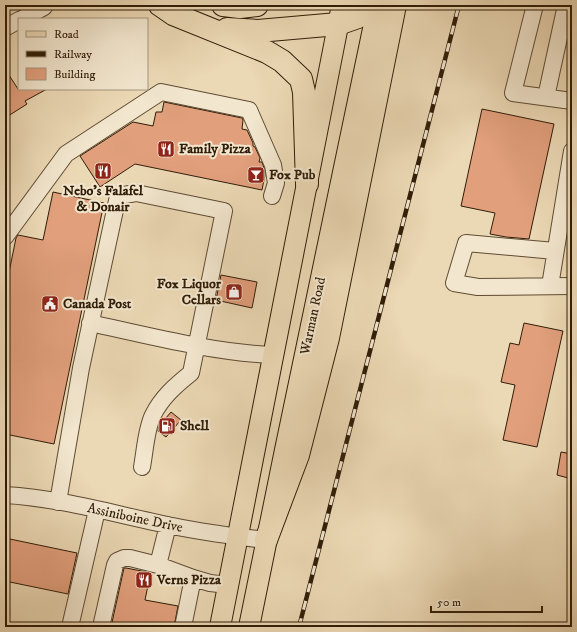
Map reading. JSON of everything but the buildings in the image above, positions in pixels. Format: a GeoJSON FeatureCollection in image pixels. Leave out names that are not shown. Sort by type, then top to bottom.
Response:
{"type":"FeatureCollection","features":[{"type":"Feature","properties":{"kind":"highway"},"geometry":{"type":"LineString","coordinates":[[160,5],[173,14],[267,52],[282,61],[301,79],[304,92],[307,184]]}},
{"type":"Feature","properties":{"kind":"highway"},"geometry":{"type":"LineString","coordinates":[[223,5],[240,7],[257,5]]}},
{"type":"Feature","properties":{"kind":"highway"},"geometry":{"type":"LineString","coordinates":[[194,23],[228,29],[258,31],[340,15],[358,17],[373,5]]}},
{"type":"Feature","properties":{"kind":"highway"},"geometry":{"type":"LineString","coordinates":[[266,540],[298,455],[328,338],[395,5]]}},
{"type":"Feature","properties":{"kind":"main road","name":"Warman Road"},"geometry":{"type":"LineString","coordinates":[[249,627],[378,5]]}},
{"type":"Feature","properties":{"kind":"main road"},"geometry":{"type":"LineString","coordinates":[[220,627],[272,355],[340,15]]}},
{"type":"Feature","properties":{"kind":"street"},"geometry":{"type":"LineString","coordinates":[[535,5],[513,93],[572,101]]}},
{"type":"Feature","properties":{"kind":"street"},"geometry":{"type":"LineString","coordinates":[[546,97],[566,5]]}},
{"type":"Feature","properties":{"kind":"street"},"geometry":{"type":"LineString","coordinates":[[24,18],[44,7]]}},
{"type":"Feature","properties":{"kind":"street"},"geometry":{"type":"LineString","coordinates":[[5,28],[18,21]]}},
{"type":"Feature","properties":{"kind":"street"},"geometry":{"type":"LineString","coordinates":[[5,237],[66,154],[161,92],[249,110],[273,165],[276,183],[272,196]]}},
{"type":"Feature","properties":{"kind":"street"},"geometry":{"type":"LineString","coordinates":[[550,286],[572,151]]}},
{"type":"Feature","properties":{"kind":"street"},"geometry":{"type":"LineString","coordinates":[[58,502],[90,323],[118,196],[136,193],[224,211],[196,345],[192,373],[174,387],[153,415],[142,467]]}},
{"type":"Feature","properties":{"kind":"street"},"geometry":{"type":"LineString","coordinates":[[556,251],[466,243],[454,283],[478,288],[572,286]]}},
{"type":"Feature","properties":{"kind":"street"},"geometry":{"type":"LineString","coordinates":[[90,323],[196,345],[254,354],[272,355]]}},
{"type":"Feature","properties":{"kind":"street","name":"Assiniboine Drive"},"geometry":{"type":"LineString","coordinates":[[5,495],[23,496],[58,502],[211,534],[266,540]]}},
{"type":"Feature","properties":{"kind":"street"},"geometry":{"type":"LineString","coordinates":[[70,627],[97,510]]}},
{"type":"Feature","properties":{"kind":"street"},"geometry":{"type":"LineString","coordinates":[[158,565],[168,525]]}},
{"type":"Feature","properties":{"kind":"street"},"geometry":{"type":"LineString","coordinates":[[101,627],[117,562],[124,558],[130,558],[158,565],[210,583],[228,585]]}},
{"type":"Feature","properties":{"kind":"street"},"geometry":{"type":"LineString","coordinates":[[183,627],[193,578]]}},
{"type":"Feature","properties":{"kind":"railway"},"geometry":{"type":"LineString","coordinates":[[299,627],[459,5]]}},
{"type":"Feature","properties":{"kind":"place","name":"Family Pizza"},"geometry":{"type":"Point","coordinates":[166,149]}},
{"type":"Feature","properties":{"kind":"place","name":"Nebo's Falafel & Donair"},"geometry":{"type":"Point","coordinates":[103,171]}},
{"type":"Feature","properties":{"kind":"place","name":"Fox Pub"},"geometry":{"type":"Point","coordinates":[256,175]}},
{"type":"Feature","properties":{"kind":"place","name":"Fox Liquor Cellars"},"geometry":{"type":"Point","coordinates":[234,292]}},
{"type":"Feature","properties":{"kind":"place","name":"Canada Post"},"geometry":{"type":"Point","coordinates":[50,304]}},
{"type":"Feature","properties":{"kind":"place","name":"Shell"},"geometry":{"type":"Point","coordinates":[167,426]}},
{"type":"Feature","properties":{"kind":"place","name":"Verns Pizza"},"geometry":{"type":"Point","coordinates":[144,580]}}]}
